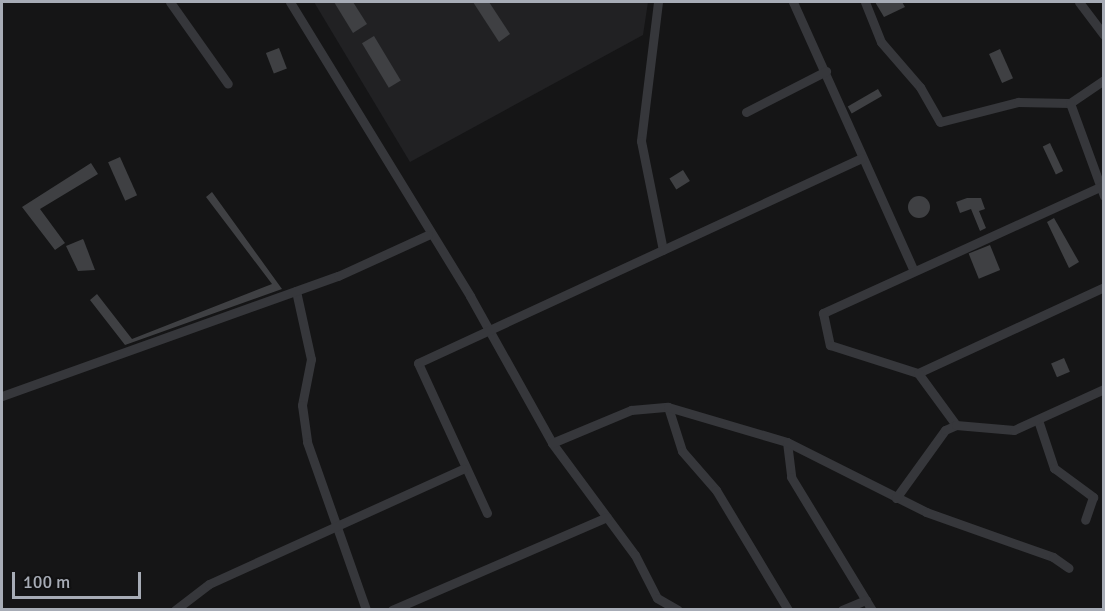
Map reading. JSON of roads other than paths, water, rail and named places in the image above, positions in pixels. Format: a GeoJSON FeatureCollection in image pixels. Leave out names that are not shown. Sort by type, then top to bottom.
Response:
{"type":"FeatureCollection","features":[{"type":"Feature","properties":{"kind":"street"},"geometry":{"type":"LineString","coordinates":[[170,2],[228,84]]}},
{"type":"Feature","properties":{"kind":"street"},"geometry":{"type":"LineString","coordinates":[[290,2],[428,235],[488,327],[552,443],[607,517],[657,598],[678,609]]}},
{"type":"Feature","properties":{"kind":"street"},"geometry":{"type":"LineString","coordinates":[[658,2],[641,141],[663,250]]}},
{"type":"Feature","properties":{"kind":"street"},"geometry":{"type":"LineString","coordinates":[[793,2],[826,71],[862,158],[913,269]]}},
{"type":"Feature","properties":{"kind":"street"},"geometry":{"type":"LineString","coordinates":[[865,2],[881,42],[920,87],[940,122],[1018,102],[1070,103],[1104,80]]}},
{"type":"Feature","properties":{"kind":"street"},"geometry":{"type":"LineString","coordinates":[[1079,2],[1104,35]]}},
{"type":"Feature","properties":{"kind":"street"},"geometry":{"type":"LineString","coordinates":[[746,112],[826,71]]}},
{"type":"Feature","properties":{"kind":"street"},"geometry":{"type":"LineString","coordinates":[[956,425],[918,373],[830,345],[824,313],[913,269],[1102,189],[1070,103]]}},
{"type":"Feature","properties":{"kind":"street"},"geometry":{"type":"LineString","coordinates":[[488,513],[463,469],[418,363],[488,327],[663,250],[692,232],[862,158]]}},
{"type":"Feature","properties":{"kind":"street"},"geometry":{"type":"LineString","coordinates":[[2,396],[296,291],[428,235]]}},
{"type":"Feature","properties":{"kind":"street"},"geometry":{"type":"LineString","coordinates":[[918,373],[1104,287]]}},
{"type":"Feature","properties":{"kind":"street"},"geometry":{"type":"LineString","coordinates":[[296,291],[311,359],[302,405],[307,442],[334,531],[366,609]]}},
{"type":"Feature","properties":{"kind":"street"},"geometry":{"type":"LineString","coordinates":[[896,498],[945,430],[956,425],[1014,430],[1038,420],[1084,394],[1104,389]]}},
{"type":"Feature","properties":{"kind":"street"},"geometry":{"type":"LineString","coordinates":[[552,443],[631,410],[668,407],[787,442],[896,498],[1069,568]]}},
{"type":"Feature","properties":{"kind":"street"},"geometry":{"type":"LineString","coordinates":[[668,407],[682,451],[716,490],[788,609]]}},
{"type":"Feature","properties":{"kind":"street"},"geometry":{"type":"LineString","coordinates":[[1038,420],[1054,468],[1093,497],[1085,520]]}},
{"type":"Feature","properties":{"kind":"street"},"geometry":{"type":"LineString","coordinates":[[787,442],[791,477],[872,609]]}},
{"type":"Feature","properties":{"kind":"street"},"geometry":{"type":"LineString","coordinates":[[175,609],[209,584],[334,531],[463,469]]}},
{"type":"Feature","properties":{"kind":"street"},"geometry":{"type":"LineString","coordinates":[[392,609],[607,517]]}},
{"type":"Feature","properties":{"kind":"street"},"geometry":{"type":"LineString","coordinates":[[842,609],[867,600]]}}]}
